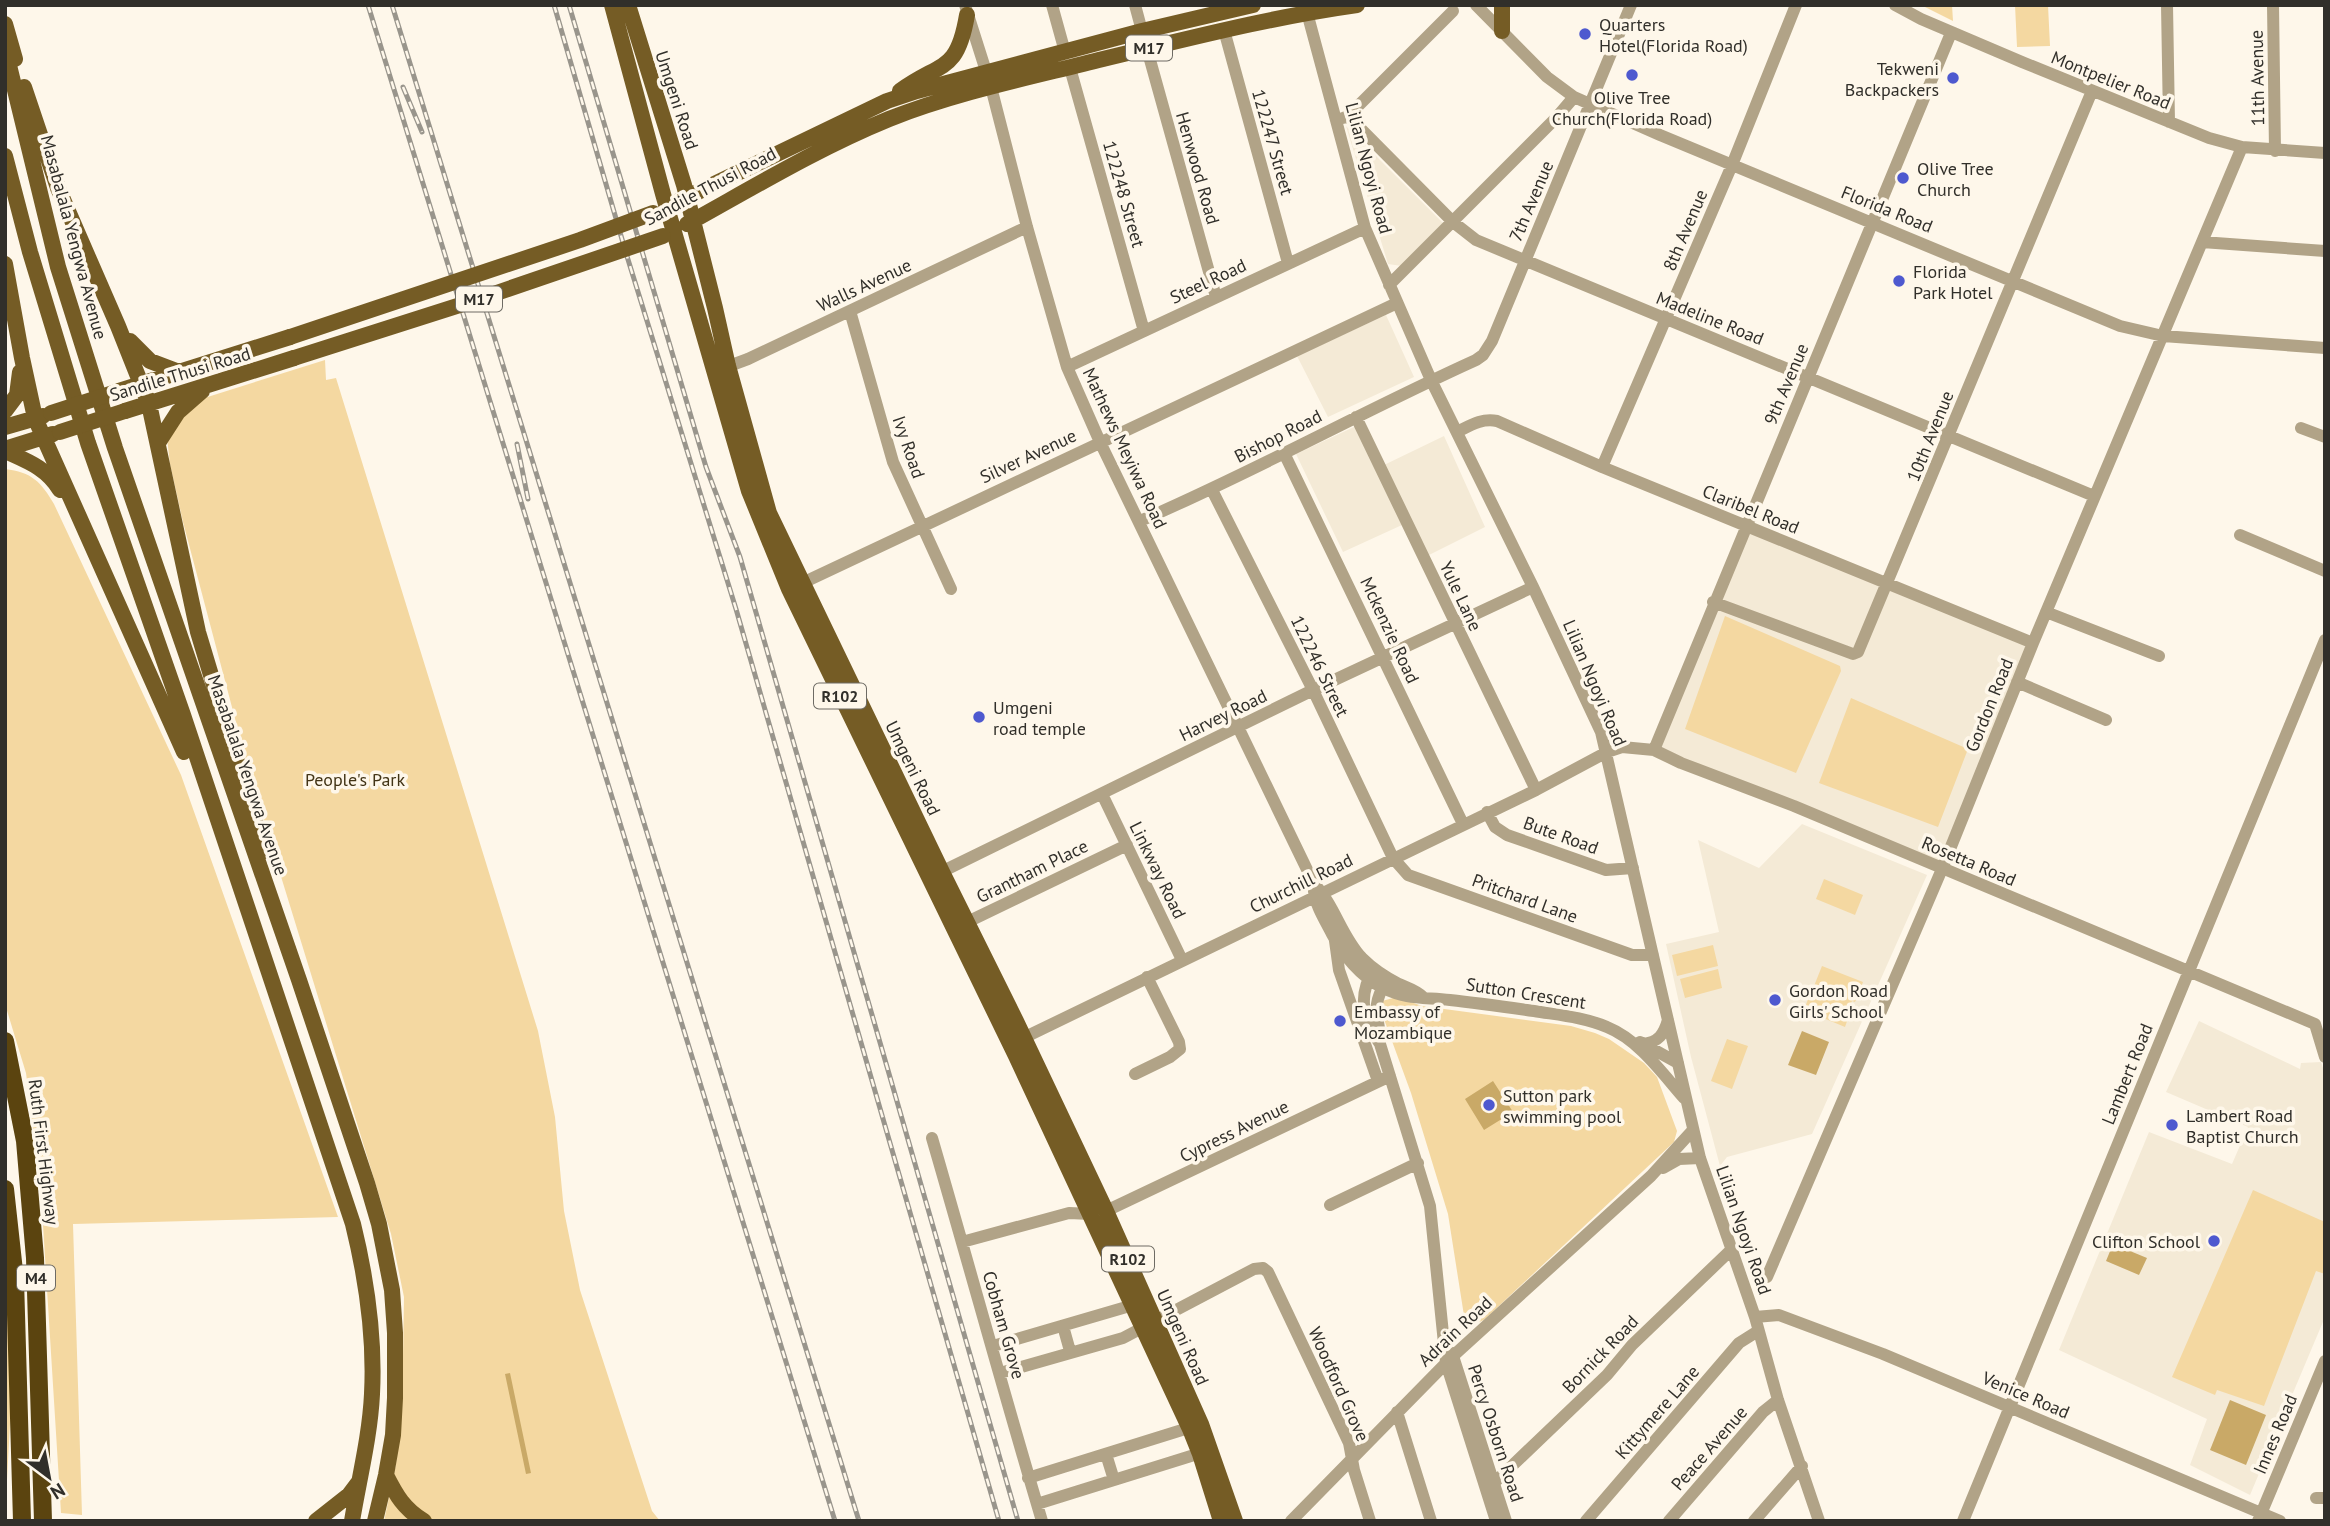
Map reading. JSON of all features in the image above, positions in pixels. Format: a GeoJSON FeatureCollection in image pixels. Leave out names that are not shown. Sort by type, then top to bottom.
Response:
{"type":"FeatureCollection","features":[{"type":"Feature","properties":{"kind":"highway","name":"Ruth First Highway"},"geometry":{"type":"LineString","coordinates":[[5,1041],[25,1142],[33,1232],[43,1519]]}},
{"type":"Feature","properties":{"kind":"highway","name":"M4"},"geometry":{"type":"LineString","coordinates":[[5,1189],[15,1280],[22,1519]]}},
{"type":"Feature","properties":{"kind":"main road","name":"Umgeni Road"},"geometry":{"type":"LineString","coordinates":[[612,5],[660,210],[721,369]]}},
{"type":"Feature","properties":{"kind":"main road","name":"Umgeni Road"},"geometry":{"type":"LineString","coordinates":[[628,5],[693,220],[721,369],[749,491],[1099,1213],[1196,1426],[1235,1521]]}},
{"type":"Feature","properties":{"kind":"main road","name":"Sandile Thusi Road"},"geometry":{"type":"LineString","coordinates":[[1068,60],[1142,31],[1217,9],[1253,5]]}},
{"type":"Feature","properties":{"kind":"main road","name":"Sandile Thusi Road"},"geometry":{"type":"LineString","coordinates":[[5,427],[290,337],[580,240],[660,210],[887,101],[1068,60],[1146,49],[1306,9],[1357,5]]}},
{"type":"Feature","properties":{"kind":"main road"},"geometry":{"type":"LineString","coordinates":[[1502,5],[1502,31]]}},
{"type":"Feature","properties":{"kind":"main road"},"geometry":{"type":"LineString","coordinates":[[887,101],[910,84],[945,65],[953,57],[964,36],[966,10]]}},
{"type":"Feature","properties":{"kind":"main road"},"geometry":{"type":"LineString","coordinates":[[5,24],[58,188],[149,404],[198,632],[258,828],[299,980]]}},
{"type":"Feature","properties":{"kind":"main road","name":"Masabalala Yengwa Avenue"},"geometry":{"type":"LineString","coordinates":[[5,49],[58,267],[99,397],[367,1183],[386,1257],[392,1290],[395,1334],[395,1398],[393,1434],[375,1521]]}},
{"type":"Feature","properties":{"kind":"main road","name":"Sandile Thusi Road"},"geometry":{"type":"LineString","coordinates":[[5,450],[479,299],[668,234],[799,160],[851,135],[988,80]]}},
{"type":"Feature","properties":{"kind":"main road"},"geometry":{"type":"LineString","coordinates":[[5,156],[30,252],[88,443],[354,1224],[369,1301],[373,1359],[372,1396],[352,1521]]}},
{"type":"Feature","properties":{"kind":"main road"},"geometry":{"type":"LineString","coordinates":[[5,264],[22,358],[43,416],[43,437],[173,724],[251,923]]}},
{"type":"Feature","properties":{"kind":"main road"},"geometry":{"type":"LineString","coordinates":[[118,326],[143,357],[155,365],[178,372]]}},
{"type":"Feature","properties":{"kind":"main road"},"geometry":{"type":"LineString","coordinates":[[5,411],[12,404],[19,389],[22,358]]}},
{"type":"Feature","properties":{"kind":"main road"},"geometry":{"type":"LineString","coordinates":[[158,443],[178,412],[209,385]]}},
{"type":"Feature","properties":{"kind":"main road"},"geometry":{"type":"LineString","coordinates":[[5,450],[40,467],[50,475],[89,541]]}},
{"type":"Feature","properties":{"kind":"main road","name":"Umgeni Road"},"geometry":{"type":"LineString","coordinates":[[1206,1452],[1221,1521]]}},
{"type":"Feature","properties":{"kind":"main road"},"geometry":{"type":"LineString","coordinates":[[386,1475],[399,1500],[424,1521]]}},
{"type":"Feature","properties":{"kind":"main road"},"geometry":{"type":"LineString","coordinates":[[316,1521],[349,1495],[359,1482]]}},
{"type":"Feature","properties":{"kind":"street","name":"122248 Street"},"geometry":{"type":"LineString","coordinates":[[1052,5],[1144,331]]}},
{"type":"Feature","properties":{"kind":"street"},"geometry":{"type":"LineString","coordinates":[[1135,5],[1142,31]]}},
{"type":"Feature","properties":{"kind":"street","name":"Florida Road"},"geometry":{"type":"LineString","coordinates":[[1476,5],[1547,76],[1574,97],[1590,105],[2120,326],[2163,336],[2325,348]]}},
{"type":"Feature","properties":{"kind":"street","name":"7th Avenue"},"geometry":{"type":"LineString","coordinates":[[1431,380],[1476,360],[1483,355],[1492,341],[1631,5]]}},
{"type":"Feature","properties":{"kind":"street","name":"8th Avenue"},"geometry":{"type":"LineString","coordinates":[[1602,467],[1732,165],[1796,5]]}},
{"type":"Feature","properties":{"kind":"street","name":"Montpelier Road"},"geometry":{"type":"LineString","coordinates":[[1895,5],[1951,33],[2169,122],[2242,147],[2325,153]]}},
{"type":"Feature","properties":{"kind":"street"},"geometry":{"type":"LineString","coordinates":[[2167,5],[2169,122]]}},
{"type":"Feature","properties":{"kind":"street","name":"11th Avenue"},"geometry":{"type":"LineString","coordinates":[[2273,5],[2275,151]]}},
{"type":"Feature","properties":{"kind":"street","name":"Lilian Ngoyi Road"},"geometry":{"type":"LineString","coordinates":[[1306,9],[1343,118],[1365,228],[1431,380],[1533,587],[1608,752],[1700,1158],[1755,1317],[1778,1400],[1819,1521]]}},
{"type":"Feature","properties":{"kind":"street","name":"Mathews Meyiwa Road"},"geometry":{"type":"LineString","coordinates":[[966,10],[988,80],[1067,367],[1100,442],[1317,891],[1334,938],[1345,954],[1371,974]]}},
{"type":"Feature","properties":{"kind":"street"},"geometry":{"type":"LineString","coordinates":[[1343,118],[1453,11]]}},
{"type":"Feature","properties":{"kind":"street","name":"122247 Street"},"geometry":{"type":"LineString","coordinates":[[1224,30],[1288,263]]}},
{"type":"Feature","properties":{"kind":"street","name":"9th Avenue"},"geometry":{"type":"LineString","coordinates":[[1654,750],[1951,33]]}},
{"type":"Feature","properties":{"kind":"street","name":"Henwood Road"},"geometry":{"type":"LineString","coordinates":[[1146,49],[1216,297]]}},
{"type":"Feature","properties":{"kind":"street","name":"10th Avenue"},"geometry":{"type":"LineString","coordinates":[[1713,603],[1853,654],[1861,647],[2092,91]]}},
{"type":"Feature","properties":{"kind":"street"},"geometry":{"type":"LineString","coordinates":[[1389,285],[1574,97]]}},
{"type":"Feature","properties":{"kind":"street","name":"Madeline Road"},"geometry":{"type":"LineString","coordinates":[[1343,118],[1453,222],[1476,240],[2094,496]]}},
{"type":"Feature","properties":{"kind":"street","name":"Gordon Road"},"geometry":{"type":"LineString","coordinates":[[1767,1277],[1942,869],[2094,496],[2242,147]]}},
{"type":"Feature","properties":{"kind":"street","name":"Walls Avenue"},"geometry":{"type":"LineString","coordinates":[[721,369],[1027,227]]}},
{"type":"Feature","properties":{"kind":"street","name":"Steel Road"},"geometry":{"type":"LineString","coordinates":[[1067,367],[1365,228]]}},
{"type":"Feature","properties":{"kind":"street"},"geometry":{"type":"LineString","coordinates":[[2202,242],[2325,251]]}},
{"type":"Feature","properties":{"kind":"street","name":"Silver Avenue"},"geometry":{"type":"LineString","coordinates":[[795,586],[1397,303]]}},
{"type":"Feature","properties":{"kind":"street","name":"Ivy Road"},"geometry":{"type":"LineString","coordinates":[[850,311],[893,462],[951,589]]}},
{"type":"Feature","properties":{"kind":"street","name":"Bishop Road"},"geometry":{"type":"LineString","coordinates":[[1140,521],[1212,490],[1431,380]]}},
{"type":"Feature","properties":{"kind":"street","name":"Yule Lane"},"geometry":{"type":"LineString","coordinates":[[1356,417],[1536,790]]}},
{"type":"Feature","properties":{"kind":"street","name":"Claribel Road"},"geometry":{"type":"LineString","coordinates":[[1457,432],[1478,421],[1497,421],[1602,467],[2033,643]]}},
{"type":"Feature","properties":{"kind":"street"},"geometry":{"type":"LineString","coordinates":[[2301,428],[2325,436]]}},
{"type":"Feature","properties":{"kind":"street","name":"Mckenzie Road"},"geometry":{"type":"LineString","coordinates":[[1284,453],[1463,824]]}},
{"type":"Feature","properties":{"kind":"street","name":"122246 Street"},"geometry":{"type":"LineString","coordinates":[[1212,490],[1313,690],[1393,858]]}},
{"type":"Feature","properties":{"kind":"street"},"geometry":{"type":"LineString","coordinates":[[2239,535],[2325,571]]}},
{"type":"Feature","properties":{"kind":"street","name":"Harvey Road"},"geometry":{"type":"LineString","coordinates":[[935,875],[1313,690],[1533,587]]}},
{"type":"Feature","properties":{"kind":"street"},"geometry":{"type":"LineString","coordinates":[[2046,612],[2159,656]]}},
{"type":"Feature","properties":{"kind":"street","name":"Lambert Road"},"geometry":{"type":"LineString","coordinates":[[1963,1521],[2325,640]]}},
{"type":"Feature","properties":{"kind":"street"},"geometry":{"type":"LineString","coordinates":[[2017,682],[2106,720]]}},
{"type":"Feature","properties":{"kind":"street","name":"Rosetta Road"},"geometry":{"type":"LineString","coordinates":[[1608,752],[1630,746],[1654,750],[2189,971],[2320,1022],[2325,1057]]}},
{"type":"Feature","properties":{"kind":"street","name":"Churchill Road"},"geometry":{"type":"LineString","coordinates":[[1017,1042],[1317,891],[1536,790],[1608,752]]}},
{"type":"Feature","properties":{"kind":"street","name":"Linkway Road"},"geometry":{"type":"LineString","coordinates":[[1102,794],[1182,960]]}},
{"type":"Feature","properties":{"kind":"street","name":"Bute Road"},"geometry":{"type":"LineString","coordinates":[[1487,812],[1504,834],[1605,870],[1633,868]]}},
{"type":"Feature","properties":{"kind":"street","name":"Grantham Place"},"geometry":{"type":"LineString","coordinates":[[960,925],[1127,845]]}},
{"type":"Feature","properties":{"kind":"street","name":"Pritchard Lane"},"geometry":{"type":"LineString","coordinates":[[1393,858],[1408,875],[1632,955],[1653,956]]}},
{"type":"Feature","properties":{"kind":"street","name":"Mathews Meyiwa Road"},"geometry":{"type":"LineString","coordinates":[[1317,891],[1371,974]]}},
{"type":"Feature","properties":{"kind":"street"},"geometry":{"type":"LineString","coordinates":[[1334,938],[1339,970],[1418,1163],[1430,1206],[1448,1355]]}},
{"type":"Feature","properties":{"kind":"street"},"geometry":{"type":"LineString","coordinates":[[1371,974],[1362,997],[1374,1035],[1380,1044]]}},
{"type":"Feature","properties":{"kind":"street","name":"Sutton Crescent"},"geometry":{"type":"LineString","coordinates":[[1371,974],[1385,983],[1418,992],[1423,997],[1593,1021],[1678,1063]]}},
{"type":"Feature","properties":{"kind":"street"},"geometry":{"type":"LineString","coordinates":[[1135,1074],[1170,1057],[1180,1049],[1147,977]]}},
{"type":"Feature","properties":{"kind":"street"},"geometry":{"type":"LineString","coordinates":[[1384,1078],[1375,1009],[1376,999],[1385,983]]}},
{"type":"Feature","properties":{"kind":"street"},"geometry":{"type":"LineString","coordinates":[[1643,1044],[1660,1038],[1669,1018]]}},
{"type":"Feature","properties":{"kind":"street","name":"Sutton Crescent"},"geometry":{"type":"LineString","coordinates":[[1620,1034],[1654,1063],[1686,1101]]}},
{"type":"Feature","properties":{"kind":"street","name":"Cypress Avenue"},"geometry":{"type":"LineString","coordinates":[[1099,1213],[1384,1078]]}},
{"type":"Feature","properties":{"kind":"street","name":"Adrain Road"},"geometry":{"type":"LineString","coordinates":[[1291,1521],[1305,1515],[1352,1457],[1448,1355],[1651,1176],[1693,1130]]}},
{"type":"Feature","properties":{"kind":"street","name":"Cobham Grove"},"geometry":{"type":"LineString","coordinates":[[932,1138],[1042,1521]]}},
{"type":"Feature","properties":{"kind":"street","name":"Adrain Road"},"geometry":{"type":"LineString","coordinates":[[1651,1176],[1678,1159],[1700,1158]]}},
{"type":"Feature","properties":{"kind":"street"},"geometry":{"type":"LineString","coordinates":[[1330,1205],[1418,1163]]}},
{"type":"Feature","properties":{"kind":"street"},"geometry":{"type":"LineString","coordinates":[[962,1242],[1069,1213],[1099,1213]]}},
{"type":"Feature","properties":{"kind":"street","name":"Bornick Road"},"geometry":{"type":"LineString","coordinates":[[1494,1483],[1607,1375],[1632,1345],[1732,1249]]}},
{"type":"Feature","properties":{"kind":"street","name":"Woodford Grove"},"geometry":{"type":"LineString","coordinates":[[1148,1324],[1254,1269],[1263,1268],[1268,1272],[1349,1443],[1354,1470],[1370,1521]]}},
{"type":"Feature","properties":{"kind":"street"},"geometry":{"type":"LineString","coordinates":[[993,1346],[1139,1303]]}},
{"type":"Feature","properties":{"kind":"street","name":"Venice Road"},"geometry":{"type":"LineString","coordinates":[[1755,1317],[1779,1315],[1883,1354],[2260,1517],[2280,1521]]}},
{"type":"Feature","properties":{"kind":"street"},"geometry":{"type":"LineString","coordinates":[[1000,1373],[1123,1338],[1148,1324]]}},
{"type":"Feature","properties":{"kind":"street"},"geometry":{"type":"LineString","coordinates":[[1063,1326],[1070,1352]]}},
{"type":"Feature","properties":{"kind":"street","name":"Kittymere Lane"},"geometry":{"type":"LineString","coordinates":[[1586,1521],[1739,1343],[1758,1331]]}},
{"type":"Feature","properties":{"kind":"street","name":"Percy Osborn Road"},"geometry":{"type":"LineString","coordinates":[[1448,1355],[1506,1521]]}},
{"type":"Feature","properties":{"kind":"street","name":"Percy Osborn Road"},"geometry":{"type":"LineString","coordinates":[[1448,1355],[1496,1521]]}},
{"type":"Feature","properties":{"kind":"street","name":"Innes Road"},"geometry":{"type":"LineString","coordinates":[[2260,1517],[2325,1360]]}},
{"type":"Feature","properties":{"kind":"street","name":"Peace Avenue"},"geometry":{"type":"LineString","coordinates":[[1669,1521],[1763,1412],[1778,1400]]}},
{"type":"Feature","properties":{"kind":"street"},"geometry":{"type":"LineString","coordinates":[[1397,1412],[1431,1521]]}},
{"type":"Feature","properties":{"kind":"street"},"geometry":{"type":"LineString","coordinates":[[1028,1478],[1196,1426]]}},
{"type":"Feature","properties":{"kind":"street"},"geometry":{"type":"LineString","coordinates":[[1037,1504],[1206,1452]]}},
{"type":"Feature","properties":{"kind":"street"},"geometry":{"type":"LineString","coordinates":[[1107,1454],[1114,1480]]}},
{"type":"Feature","properties":{"kind":"street"},"geometry":{"type":"LineString","coordinates":[[1754,1521],[1802,1466]]}},
{"type":"Feature","properties":{"kind":"shaded area"},"geometry":{"type":"Polygon","coordinates":[[[1346,126],[1444,224],[1402,266],[1388,264],[1346,126]]]}},
{"type":"Feature","properties":{"kind":"shaded area"},"geometry":{"type":"Polygon","coordinates":[[[1386,315],[1414,377],[1328,417],[1297,356],[1386,315]]]}},
{"type":"Feature","properties":{"kind":"shaded area"},"geometry":{"type":"Polygon","coordinates":[[[1356,426],[1402,525],[1343,552],[1296,454],[1356,426]]]}},
{"type":"Feature","properties":{"kind":"shaded area"},"geometry":{"type":"Polygon","coordinates":[[[1444,436],[1485,527],[1427,556],[1384,465],[1444,436]]]}},
{"type":"Feature","properties":{"kind":"shaded area"},"geometry":{"type":"Polygon","coordinates":[[[1746,525],[2033,643],[1942,869],[1654,750],[1746,525]]]}},
{"type":"Feature","properties":{"kind":"shaded area","name":"Gordon Road Girls' School"},"geometry":{"type":"Polygon","coordinates":[[[1802,824],[1927,875],[1812,1134],[1727,1157],[1720,1166],[1691,1057],[1666,944],[1719,932],[1698,840],[1759,868],[1802,824]]]}},
{"type":"Feature","properties":{"kind":"shaded area","name":"Clifton School"},"geometry":{"type":"Polygon","coordinates":[[[2199,1021],[2300,1069],[2301,1063],[2321,1062],[2325,1074],[2325,1317],[2250,1495],[2190,1465],[2207,1419],[2059,1350],[2149,1132],[2232,1164],[2248,1127],[2166,1092],[2199,1021]]]}},
{"type":"Feature","properties":{"kind":"shaded area"},"geometry":{"type":"Polygon","coordinates":[[[1802,1031],[1829,1042],[1816,1075],[1788,1065],[1802,1031]]]}},
{"type":"Feature","properties":{"kind":"shaded area","name":"Sutton park swimming pool"},"geometry":{"type":"Polygon","coordinates":[[[1493,1081],[1513,1112],[1484,1130],[1465,1099],[1493,1081]]]}},
{"type":"Feature","properties":{"kind":"shaded area"},"geometry":{"type":"Polygon","coordinates":[[[2113,1244],[2147,1258],[2139,1275],[2106,1261],[2113,1244]]]}},
{"type":"Feature","properties":{"kind":"shaded area"},"geometry":{"type":"Polygon","coordinates":[[[510,1373],[531,1473],[526,1474],[505,1374],[510,1373]]]}},
{"type":"Feature","properties":{"kind":"shaded area"},"geometry":{"type":"Polygon","coordinates":[[[2230,1400],[2266,1415],[2246,1465],[2210,1450],[2230,1400]]]}},
{"type":"Feature","properties":{"kind":"green space"},"geometry":{"type":"Polygon","coordinates":[[[1921,5],[1952,5],[1953,21],[1921,5]]]}},
{"type":"Feature","properties":{"kind":"green space"},"geometry":{"type":"Polygon","coordinates":[[[2015,5],[2048,5],[2050,46],[2017,47],[2015,5]]]}},
{"type":"Feature","properties":{"kind":"green space","name":"People's Park"},"geometry":{"type":"Polygon","coordinates":[[[325,360],[326,380],[336,378],[538,1031],[555,1117],[564,1211],[580,1290],[652,1511],[660,1521],[384,1521],[396,1464],[404,1297],[391,1234],[251,779],[183,522],[167,438],[180,417],[198,400],[325,360]]]}},
{"type":"Feature","properties":{"kind":"green space"},"geometry":{"type":"Polygon","coordinates":[[[5,469],[35,479],[54,504],[181,775],[338,1217],[73,1224],[82,1515],[61,1513],[41,1193],[26,1073],[5,1004],[5,469]]]}},
{"type":"Feature","properties":{"kind":"green space"},"geometry":{"type":"Polygon","coordinates":[[[1725,616],[1840,666],[1841,671],[1796,773],[1685,729],[1725,616]]]}},
{"type":"Feature","properties":{"kind":"green space"},"geometry":{"type":"Polygon","coordinates":[[[1851,698],[1968,749],[1938,827],[1819,783],[1851,698]]]}},
{"type":"Feature","properties":{"kind":"green space"},"geometry":{"type":"Polygon","coordinates":[[[1824,879],[1863,895],[1855,915],[1816,899],[1824,879]]]}},
{"type":"Feature","properties":{"kind":"green space"},"geometry":{"type":"Polygon","coordinates":[[[1713,945],[1718,966],[1677,976],[1672,955],[1713,945]]]}},
{"type":"Feature","properties":{"kind":"green space"},"geometry":{"type":"Polygon","coordinates":[[[1822,966],[1863,982],[1855,1002],[1852,1001],[1850,1006],[1852,1007],[1845,1027],[1804,1010],[1811,991],[1814,992],[1822,966]]]}},
{"type":"Feature","properties":{"kind":"green space"},"geometry":{"type":"Polygon","coordinates":[[[1718,969],[1722,988],[1685,998],[1680,979],[1718,969]]]}},
{"type":"Feature","properties":{"kind":"green space"},"geometry":{"type":"Polygon","coordinates":[[[1397,997],[1422,1006],[1571,1026],[1609,1039],[1644,1063],[1657,1077],[1677,1131],[1674,1142],[1485,1319],[1475,1324],[1465,1322],[1448,1214],[1411,1093],[1381,1011],[1382,1001],[1397,997]]]}},
{"type":"Feature","properties":{"kind":"green space"},"geometry":{"type":"Polygon","coordinates":[[[1727,1039],[1748,1046],[1732,1089],[1711,1081],[1727,1039]]]}},
{"type":"Feature","properties":{"kind":"green space"},"geometry":{"type":"Polygon","coordinates":[[[2253,1190],[2325,1222],[2325,1274],[2316,1271],[2264,1406],[2217,1390],[2215,1395],[2172,1377],[2253,1190]]]}},
{"type":"Feature","properties":{"kind":"green space"},"geometry":{"type":"Polygon","coordinates":[[[5,1270],[12,1387],[5,1517],[5,1270]]]}},
{"type":"Feature","properties":{"kind":"railway"},"geometry":{"type":"LineString","coordinates":[[368,5],[835,1521]]}},
{"type":"Feature","properties":{"kind":"railway"},"geometry":{"type":"LineString","coordinates":[[392,5],[859,1521]]}},
{"type":"Feature","properties":{"kind":"railway"},"geometry":{"type":"LineString","coordinates":[[554,5],[626,253],[736,609],[999,1521]]}},
{"type":"Feature","properties":{"kind":"railway"},"geometry":{"type":"LineString","coordinates":[[569,5],[706,467],[740,557],[1018,1521]]}},
{"type":"Feature","properties":{"kind":"railway"},"geometry":{"type":"LineString","coordinates":[[403,87],[422,132]]}},
{"type":"Feature","properties":{"kind":"railway"},"geometry":{"type":"LineString","coordinates":[[517,444],[528,499]]}},
{"type":"Feature","properties":{"kind":"place","name":"Quarters Hotel(Florida Road)"},"geometry":{"type":"Point","coordinates":[1585,34]}},
{"type":"Feature","properties":{"kind":"place","name":"Olive Tree Church(Florida Road)"},"geometry":{"type":"Point","coordinates":[1632,75]}},
{"type":"Feature","properties":{"kind":"place","name":"Tekweni Backpackers"},"geometry":{"type":"Point","coordinates":[1953,78]}},
{"type":"Feature","properties":{"kind":"place","name":"Olive Tree Church"},"geometry":{"type":"Point","coordinates":[1903,178]}},
{"type":"Feature","properties":{"kind":"place","name":"Florida Park Hotel"},"geometry":{"type":"Point","coordinates":[1899,281]}},
{"type":"Feature","properties":{"kind":"place","name":"Umgeni road temple"},"geometry":{"type":"Point","coordinates":[979,717]}},
{"type":"Feature","properties":{"kind":"place","name":"Gordon Road Girls' School"},"geometry":{"type":"Point","coordinates":[1775,1000]}},
{"type":"Feature","properties":{"kind":"place","name":"Embassy of Mozambique"},"geometry":{"type":"Point","coordinates":[1340,1021]}},
{"type":"Feature","properties":{"kind":"place","name":"Sutton park swimming pool"},"geometry":{"type":"Point","coordinates":[1489,1105]}},
{"type":"Feature","properties":{"kind":"place","name":"Lambert Road Baptist Church"},"geometry":{"type":"Point","coordinates":[2172,1125]}},
{"type":"Feature","properties":{"kind":"place","name":"Clifton School"},"geometry":{"type":"Point","coordinates":[2214,1241]}}]}
